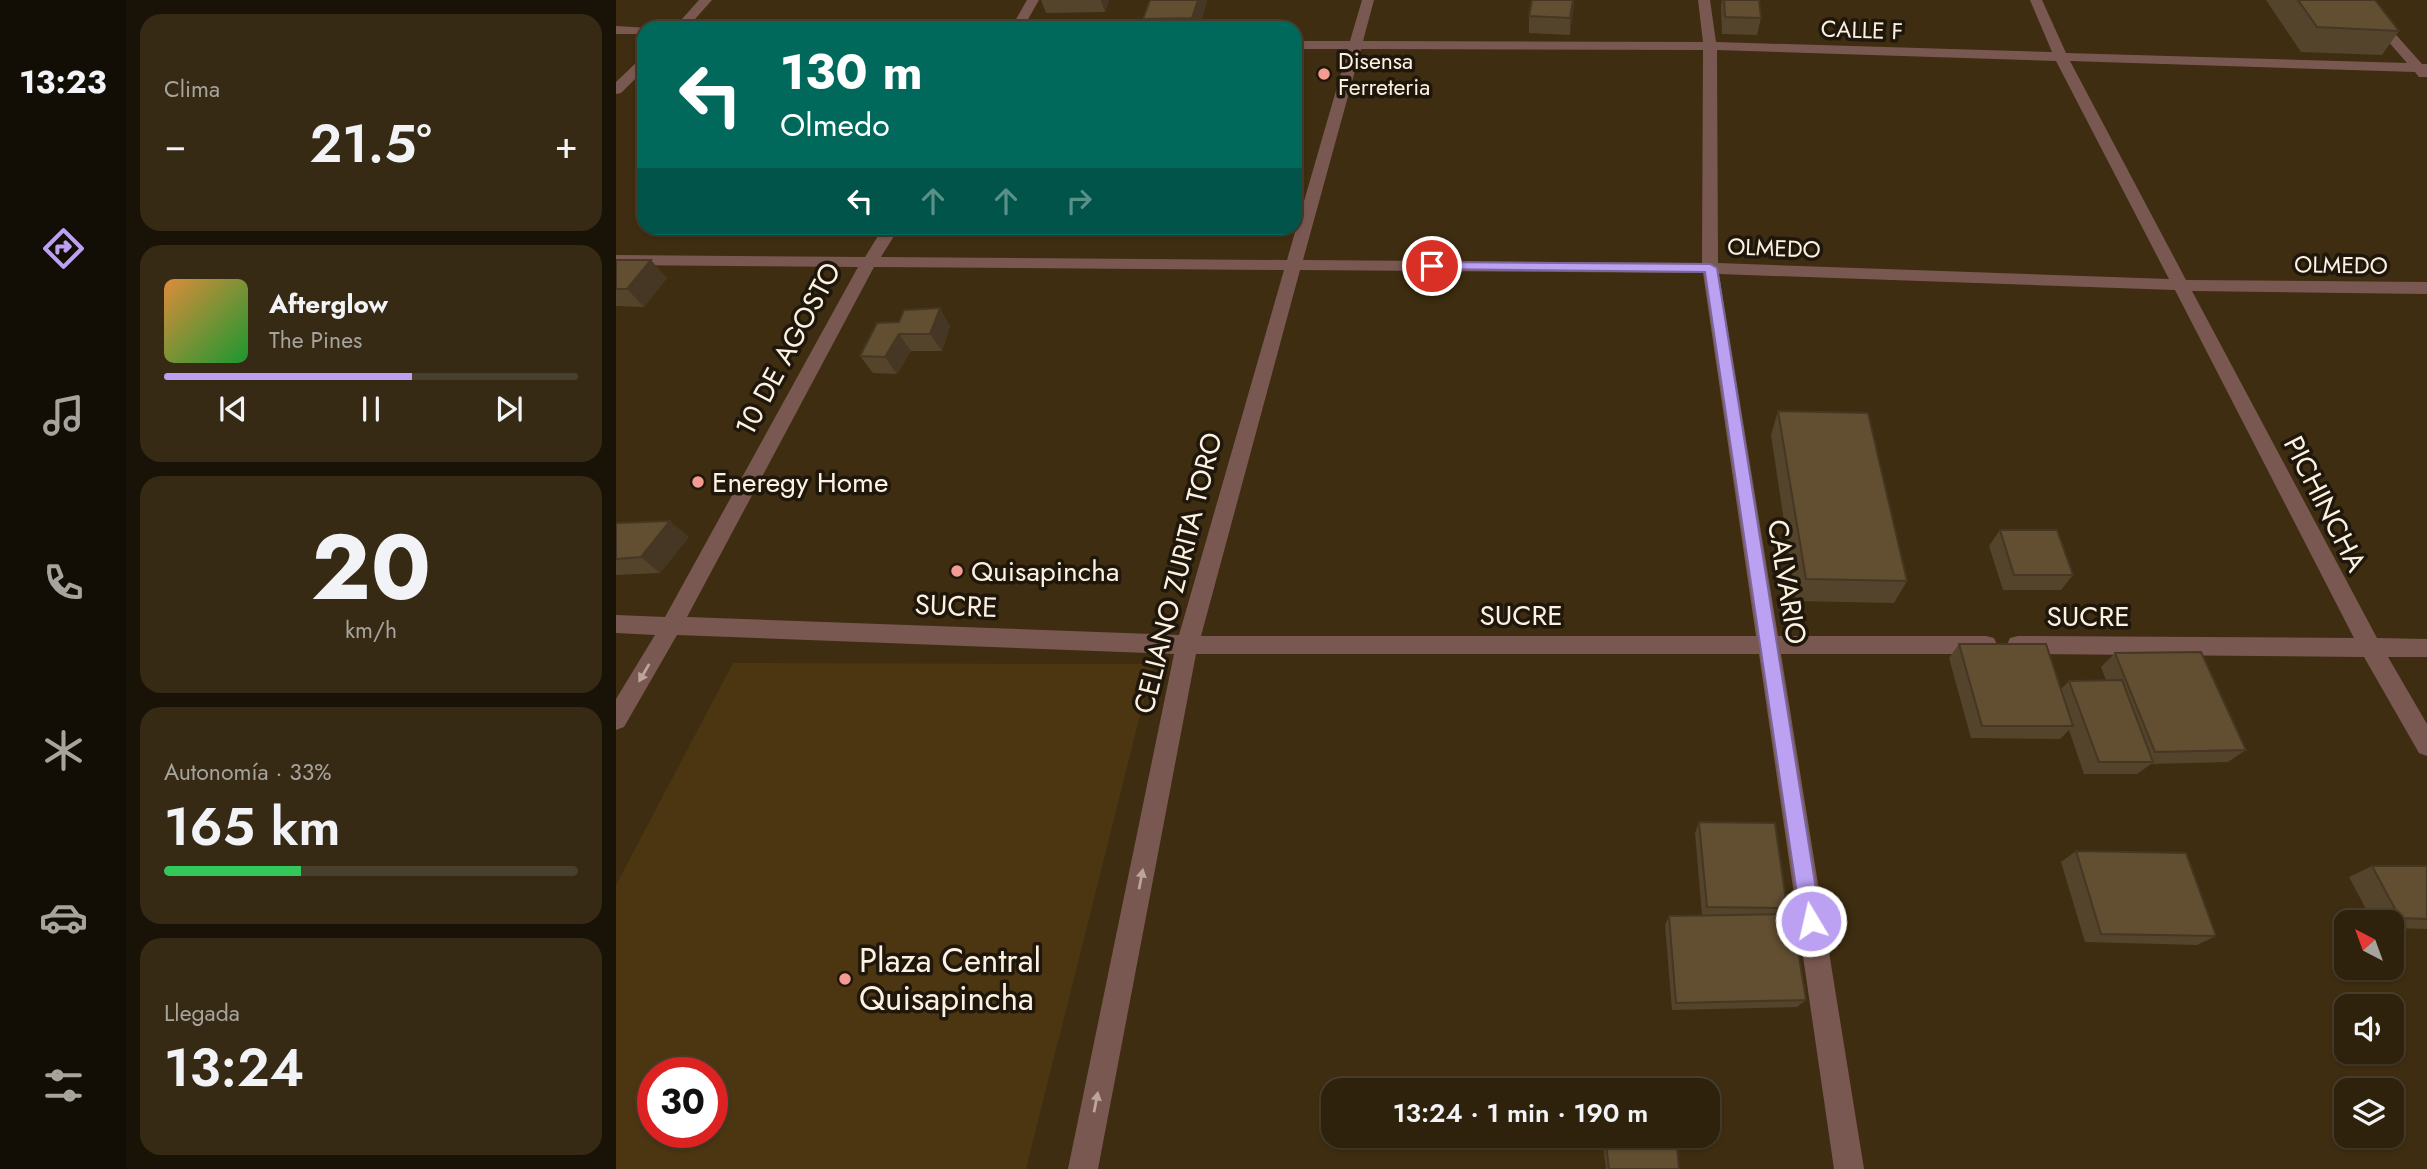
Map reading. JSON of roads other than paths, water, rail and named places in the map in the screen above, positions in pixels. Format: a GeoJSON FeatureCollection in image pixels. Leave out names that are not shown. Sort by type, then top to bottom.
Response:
{"type":"FeatureCollection","features":[{"type":"Feature","properties":{"kind":"street"},"geometry":{"type":"LineString","coordinates":[[686,21],[706,0]]}},
{"type":"Feature","properties":{"kind":"street"},"geometry":{"type":"LineString","coordinates":[[1021,21],[1033,0]]}},
{"type":"Feature","properties":{"kind":"street","name":"CELIANO ZURITA TORO"},"geometry":{"type":"LineString","coordinates":[[1302,233],[1368,0]]}},
{"type":"Feature","properties":{"kind":"street","name":"CALVARIO"},"geometry":{"type":"LineString","coordinates":[[1704,0],[1710,46],[1710,268],[1849,1169]]}},
{"type":"Feature","properties":{"kind":"street","name":"PICHINCHA"},"geometry":{"type":"LineString","coordinates":[[2036,0],[2059,57],[2181,285],[2367,646],[2427,744]]}},
{"type":"Feature","properties":{"kind":"street"},"geometry":{"type":"LineString","coordinates":[[2358,0],[2424,71]]}},
{"type":"Feature","properties":{"kind":"street"},"geometry":{"type":"LineString","coordinates":[[616,30],[637,30]]}},
{"type":"Feature","properties":{"kind":"street","name":"CALLE F"},"geometry":{"type":"LineString","coordinates":[[1302,45],[1710,46],[2424,71]]}},
{"type":"Feature","properties":{"kind":"street"},"geometry":{"type":"LineString","coordinates":[[616,90],[637,70]]}},
{"type":"Feature","properties":{"kind":"street","name":"10 DE AGOSTO"},"geometry":{"type":"LineString","coordinates":[[616,720],[672,625],[869,262],[886,235]]}},
{"type":"Feature","properties":{"kind":"street","name":"CELIANO ZURITA TORO"},"geometry":{"type":"LineString","coordinates":[[1083,1169],[1187,645],[1301,235]]}},
{"type":"Feature","properties":{"kind":"street","name":"OLMEDO"},"geometry":{"type":"LineString","coordinates":[[616,260],[1710,268],[2181,285],[2427,288]]}},
{"type":"Feature","properties":{"kind":"street","name":"SUCRE"},"geometry":{"type":"LineString","coordinates":[[616,624],[1187,645],[2427,648]]}},
{"type":"Feature","properties":{"kind":"place","name":"Disensa Ferreteria"},"geometry":{"type":"Point","coordinates":[1324,74]}},
{"type":"Feature","properties":{"kind":"place","name":"Eneregy Home"},"geometry":{"type":"Point","coordinates":[698,482]}},
{"type":"Feature","properties":{"kind":"place","name":"Quisapincha"},"geometry":{"type":"Point","coordinates":[957,571]}},
{"type":"Feature","properties":{"kind":"place","name":"Plaza Central Quisapincha"},"geometry":{"type":"Point","coordinates":[845,979]}}]}
